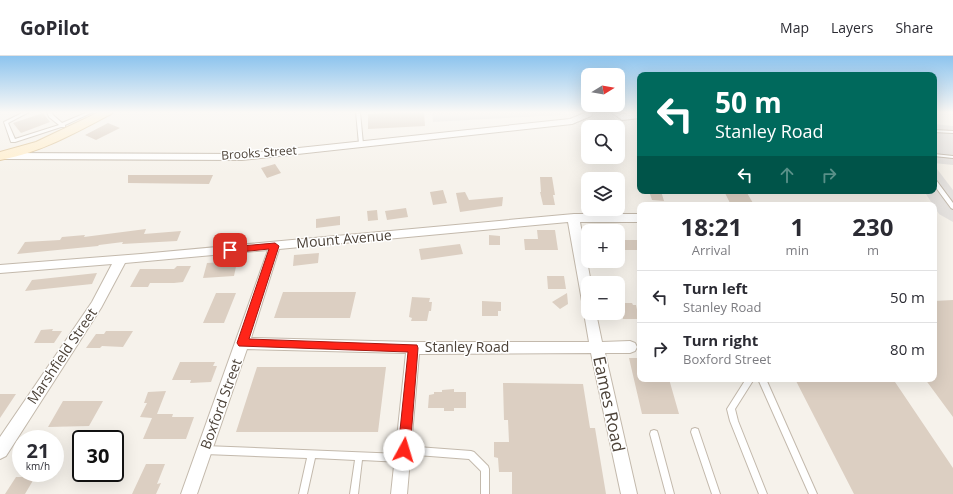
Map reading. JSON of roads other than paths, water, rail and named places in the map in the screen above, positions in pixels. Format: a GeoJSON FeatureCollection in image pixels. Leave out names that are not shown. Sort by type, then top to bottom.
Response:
{"type":"FeatureCollection","features":[{"type":"Feature","properties":{"kind":"main road"},"geometry":{"type":"LineString","coordinates":[[51,155],[47,147],[60,132]]}},
{"type":"Feature","properties":{"kind":"main road"},"geometry":{"type":"LineString","coordinates":[[2,156],[54,138]]}},
{"type":"Feature","properties":{"kind":"street","name":"Brooks Street"},"geometry":{"type":"LineString","coordinates":[[2,156],[51,155],[242,157],[467,132]]}},
{"type":"Feature","properties":{"kind":"street","name":"Mount Avenue"},"geometry":{"type":"LineString","coordinates":[[0,269],[275,246],[574,218],[637,218]]}},
{"type":"Feature","properties":{"kind":"street"},"geometry":{"type":"LineString","coordinates":[[574,218],[584,276]]}},
{"type":"Feature","properties":{"kind":"street","name":"Boxford Street"},"geometry":{"type":"LineString","coordinates":[[189,494],[275,246]]}},
{"type":"Feature","properties":{"kind":"street","name":"Marshfield Street"},"geometry":{"type":"LineString","coordinates":[[0,451],[97,305],[121,259]]}},
{"type":"Feature","properties":{"kind":"street","name":"Eames Road"},"geometry":{"type":"LineString","coordinates":[[591,320],[609,408],[629,494]]}},
{"type":"Feature","properties":{"kind":"street","name":"Stanley Road"},"geometry":{"type":"LineString","coordinates":[[242,343],[413,348],[630,347]]}},
{"type":"Feature","properties":{"kind":"street"},"geometry":{"type":"LineString","coordinates":[[399,494],[413,348]]}},
{"type":"Feature","properties":{"kind":"lane"},"geometry":{"type":"LineString","coordinates":[[10,132],[13,141],[47,132]]}},
{"type":"Feature","properties":{"kind":"lane"},"geometry":{"type":"LineString","coordinates":[[360,132],[361,144]]}},
{"type":"Feature","properties":{"kind":"lane"},"geometry":{"type":"LineString","coordinates":[[937,155],[953,156]]}},
{"type":"Feature","properties":{"kind":"lane"},"geometry":{"type":"LineString","coordinates":[[937,185],[953,207]]}},
{"type":"Feature","properties":{"kind":"lane"},"geometry":{"type":"LineString","coordinates":[[748,382],[731,409],[734,421],[763,494]]}},
{"type":"Feature","properties":{"kind":"lane"},"geometry":{"type":"LineString","coordinates":[[763,382],[813,494]]}},
{"type":"Feature","properties":{"kind":"lane"},"geometry":{"type":"LineString","coordinates":[[695,432],[716,494]]}},
{"type":"Feature","properties":{"kind":"lane"},"geometry":{"type":"LineString","coordinates":[[654,434],[670,494]]}},
{"type":"Feature","properties":{"kind":"lane"},"geometry":{"type":"LineString","coordinates":[[204,450],[360,456],[403,454],[471,455],[485,469],[485,494]]}},
{"type":"Feature","properties":{"kind":"lane"},"geometry":{"type":"LineString","coordinates":[[303,494],[312,455]]}},
{"type":"Feature","properties":{"kind":"lane"},"geometry":{"type":"LineString","coordinates":[[354,494],[360,456]]}}]}
